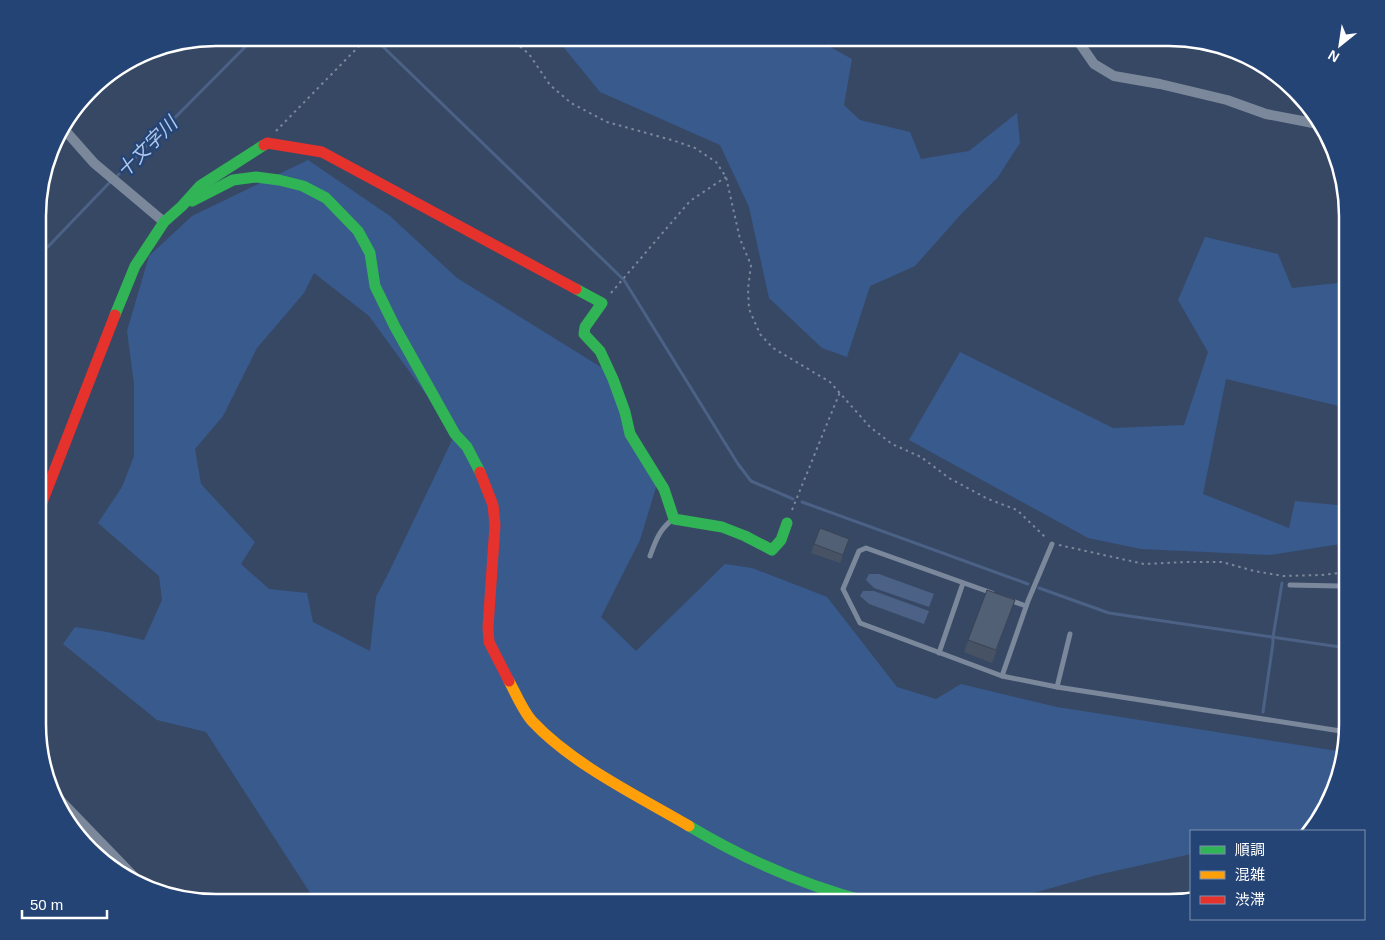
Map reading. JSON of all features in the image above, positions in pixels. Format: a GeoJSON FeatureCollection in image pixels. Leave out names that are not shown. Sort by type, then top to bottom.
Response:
{"type":"FeatureCollection","features":[{"type":"Feature","properties":{"kind":"street"},"geometry":{"type":"LineString","coordinates":[[1082,46],[1094,64],[1114,76],[1227,100],[1266,114],[1310,123]]}},
{"type":"Feature","properties":{"kind":"street"},"geometry":{"type":"LineString","coordinates":[[67,134],[94,163],[164,222]]}},
{"type":"Feature","properties":{"kind":"street"},"geometry":{"type":"LineString","coordinates":[[46,492],[135,266],[164,222],[200,186],[267,142],[322,152],[602,303],[584,327],[584,334],[600,352],[625,412],[630,434],[664,489],[674,519],[722,527],[772,550],[781,540],[787,522]]}},
{"type":"Feature","properties":{"kind":"street"},"geometry":{"type":"LineString","coordinates":[[182,206],[233,180],[256,177],[279,180],[303,186],[326,198],[358,231],[370,253],[375,286],[395,327],[455,434],[467,447],[482,475],[493,506],[495,525],[488,627],[489,642],[531,720],[559,746],[589,767],[692,828],[766,866],[839,893]]}},
{"type":"Feature","properties":{"kind":"street"},"geometry":{"type":"LineString","coordinates":[[72,812],[123,866]]}},
{"type":"Feature","properties":{"kind":"lane"},"geometry":{"type":"LineString","coordinates":[[650,556],[663,527],[674,519]]}},
{"type":"Feature","properties":{"kind":"lane"},"geometry":{"type":"LineString","coordinates":[[1002,676],[1026,606],[1052,544]]}},
{"type":"Feature","properties":{"kind":"lane"},"geometry":{"type":"LineString","coordinates":[[1026,606],[866,548],[859,551],[843,589],[860,623],[1002,676],[1057,687],[1338,731]]}},
{"type":"Feature","properties":{"kind":"lane"},"geometry":{"type":"LineString","coordinates":[[939,653],[963,583]]}},
{"type":"Feature","properties":{"kind":"lane"},"geometry":{"type":"LineString","coordinates":[[1290,585],[1338,586]]}},
{"type":"Feature","properties":{"kind":"lane"},"geometry":{"type":"LineString","coordinates":[[1057,687],[1070,634]]}},
{"type":"Feature","properties":{"kind":"path"},"geometry":{"type":"LineString","coordinates":[[267,142],[284,122],[359,46]]}},
{"type":"Feature","properties":{"kind":"path"},"geometry":{"type":"LineString","coordinates":[[520,46],[529,54],[550,85],[571,103],[607,122],[695,148],[716,162],[726,177],[740,239],[751,265],[748,289],[749,309],[760,334],[773,348],[830,382],[870,427],[892,444],[921,458],[949,478],[988,499],[1017,510],[1052,544],[1144,564],[1222,562],[1254,571],[1283,576],[1338,573]]}},
{"type":"Feature","properties":{"kind":"path"},"geometry":{"type":"LineString","coordinates":[[602,303],[690,201],[726,177]]}},
{"type":"Feature","properties":{"kind":"path"},"geometry":{"type":"LineString","coordinates":[[787,522],[840,392]]}},
{"type":"Feature","properties":{"kind":"shaded area"},"geometry":{"type":"Polygon","coordinates":[[[563,46],[828,46],[852,59],[844,105],[860,120],[910,132],[921,159],[969,151],[1017,113],[1020,143],[998,177],[963,212],[915,266],[870,286],[847,357],[822,348],[769,298],[749,207],[720,145],[600,92],[563,46]]]}},
{"type":"Feature","properties":{"kind":"shaded area"},"geometry":{"type":"Polygon","coordinates":[[[308,160],[390,216],[457,278],[604,369],[657,484],[640,540],[601,617],[636,651],[725,564],[752,568],[827,597],[897,687],[936,699],[961,684],[1057,707],[1336,751],[1330,779],[1321,799],[1301,830],[1190,830],[1190,854],[1097,875],[1033,893],[311,894],[206,732],[157,720],[63,644],[75,627],[144,640],[162,600],[159,576],[98,523],[122,487],[134,456],[134,384],[127,331],[149,256],[192,216],[308,160]],[[314,273],[304,293],[257,348],[223,416],[195,449],[201,484],[255,542],[241,564],[269,589],[307,593],[313,622],[370,651],[376,597],[455,434],[369,316],[314,273]]]}},
{"type":"Feature","properties":{"kind":"shaded area"},"geometry":{"type":"Polygon","coordinates":[[[1205,237],[1278,254],[1292,288],[1338,283],[1338,406],[1226,379],[1203,494],[1289,528],[1295,501],[1338,505],[1338,544],[1270,555],[1141,549],[1088,538],[909,440],[960,352],[1113,428],[1184,425],[1208,352],[1178,300],[1205,237]]]}},
{"type":"Feature","properties":{"kind":"shaded area"},"geometry":{"type":"Polygon","coordinates":[[[869,574],[879,574],[934,594],[929,607],[874,588],[866,580],[869,574]]]}},
{"type":"Feature","properties":{"kind":"shaded area"},"geometry":{"type":"Polygon","coordinates":[[[863,591],[874,591],[929,611],[924,624],[869,604],[860,596],[863,591]]]}},
{"type":"Feature","properties":{"kind":"building"},"geometry":{"type":"Polygon","coordinates":[[[820,528],[849,539],[843,555],[814,544],[820,528]]]}},
{"type":"Feature","properties":{"kind":"building"},"geometry":{"type":"Polygon","coordinates":[[[987,590],[1015,600],[996,650],[968,640],[987,590]]]}},
{"type":"Feature","properties":{"kind":"waterway","name":"十文字川"},"geometry":{"type":"LineString","coordinates":[[116,177],[246,46]]}},
{"type":"Feature","properties":{"kind":"waterway"},"geometry":{"type":"LineString","coordinates":[[382,46],[624,280],[738,464],[751,481],[793,499]]}},
{"type":"Feature","properties":{"kind":"waterway","name":"十文字川"},"geometry":{"type":"LineString","coordinates":[[46,249],[111,181]]}},
{"type":"Feature","properties":{"kind":"waterway"},"geometry":{"type":"LineString","coordinates":[[802,502],[1028,584]]}},
{"type":"Feature","properties":{"kind":"waterway"},"geometry":{"type":"LineString","coordinates":[[1263,712],[1282,583]]}},
{"type":"Feature","properties":{"kind":"waterway"},"geometry":{"type":"LineString","coordinates":[[1039,588],[1109,613],[1338,647]]}},
{"type":"Feature","properties":{"kind":"traffic: fast"},"geometry":{"type":"LineString","coordinates":[[115,315],[135,266],[164,222],[200,186],[264,145]]}},
{"type":"Feature","properties":{"kind":"traffic: fast"},"geometry":{"type":"LineString","coordinates":[[192,201],[233,180],[256,177],[303,186],[326,198],[358,231],[370,253],[375,286],[395,327],[455,434],[467,447],[480,472]]}},
{"type":"Feature","properties":{"kind":"traffic: fast"},"geometry":{"type":"LineString","coordinates":[[576,289],[602,303],[585,327],[584,334],[600,351],[625,412],[630,434],[664,489],[674,519],[722,527],[772,550],[781,540],[787,523]]}},
{"type":"Feature","properties":{"kind":"traffic: fast"},"geometry":{"type":"LineString","coordinates":[[689,826],[753,860],[799,880],[840,893]]}},
{"type":"Feature","properties":{"kind":"traffic: slow"},"geometry":{"type":"LineString","coordinates":[[509,681],[529,717],[548,737],[586,766],[689,826]]}},
{"type":"Feature","properties":{"kind":"traffic: jam"},"geometry":{"type":"LineString","coordinates":[[264,145],[267,143],[322,152],[576,289]]}},
{"type":"Feature","properties":{"kind":"traffic: jam"},"geometry":{"type":"LineString","coordinates":[[46,492],[115,315]]}},
{"type":"Feature","properties":{"kind":"traffic: jam"},"geometry":{"type":"LineString","coordinates":[[480,472],[493,505],[495,525],[488,627],[489,642],[509,681]]}}]}
